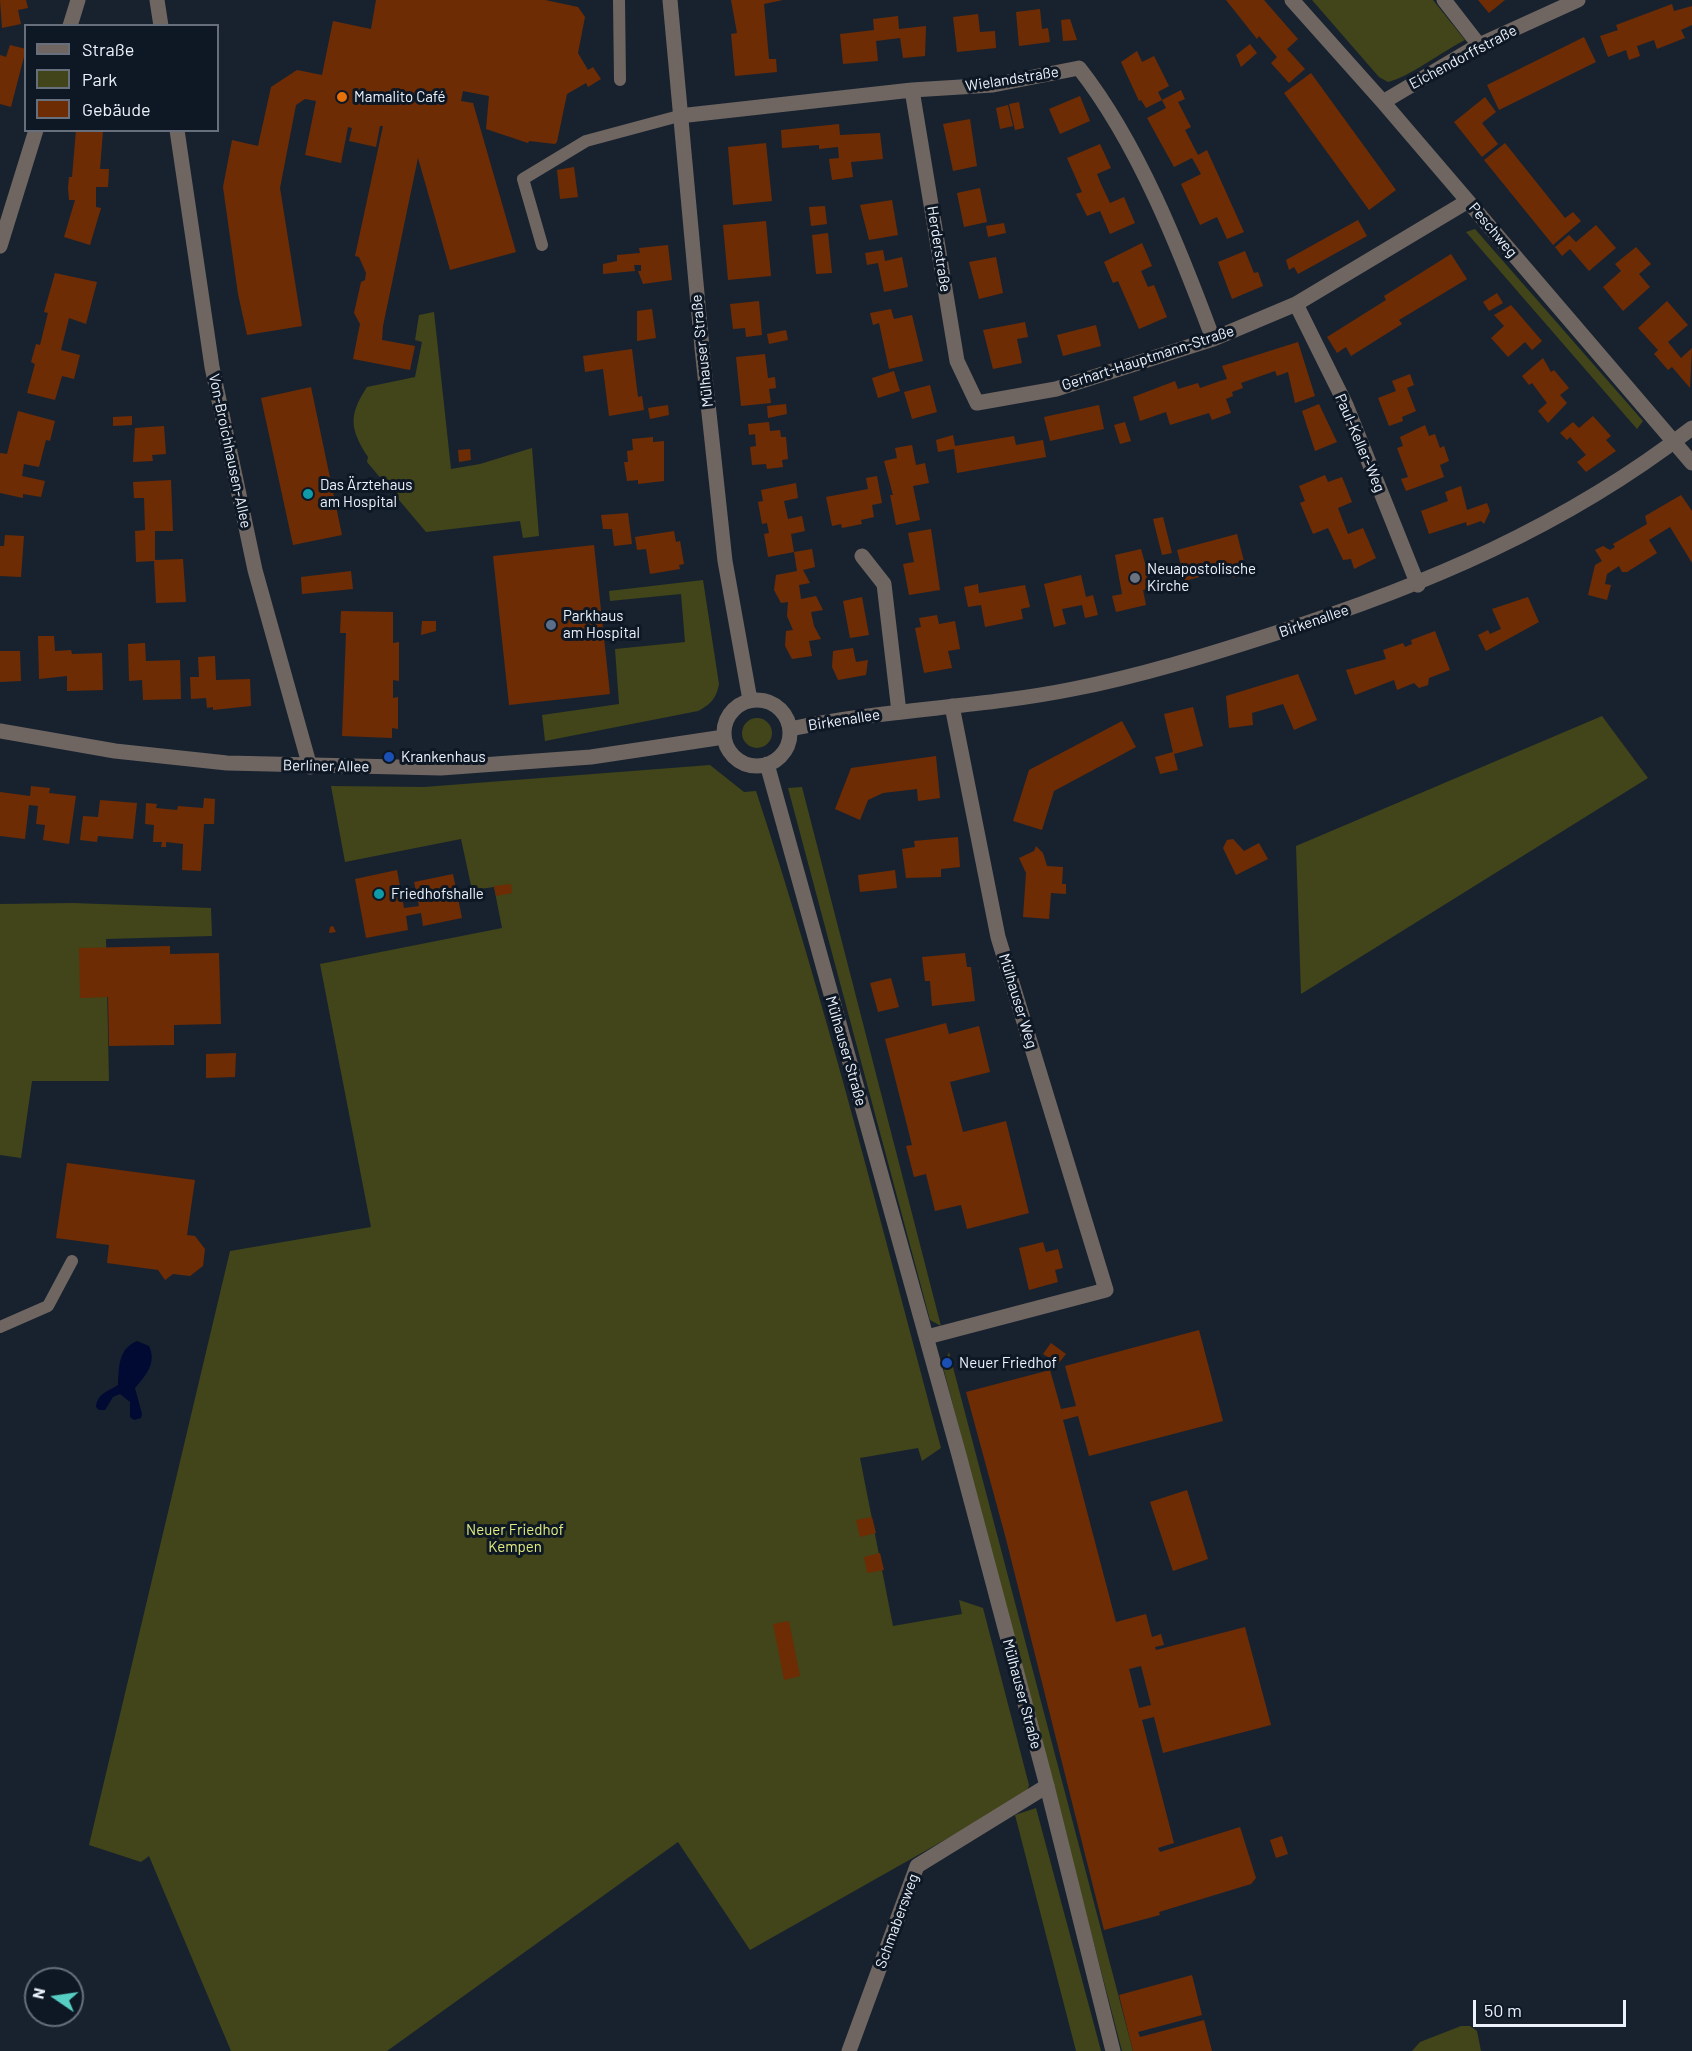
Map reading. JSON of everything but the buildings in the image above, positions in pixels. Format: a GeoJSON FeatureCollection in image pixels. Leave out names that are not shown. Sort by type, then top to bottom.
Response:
{"type":"FeatureCollection","features":[{"type":"Feature","properties":{"kind":"street"},"geometry":{"type":"LineString","coordinates":[[71,24],[78,0]]}},
{"type":"Feature","properties":{"kind":"street"},"geometry":{"type":"LineString","coordinates":[[157,0],[161,24]]}},
{"type":"Feature","properties":{"kind":"street","name":"Mülhauser Straße"},"geometry":{"type":"LineString","coordinates":[[670,0],[679,116],[725,561],[750,700]]}},
{"type":"Feature","properties":{"kind":"street","name":"Peschweg"},"geometry":{"type":"LineString","coordinates":[[1292,0],[1383,102],[1692,463]]}},
{"type":"Feature","properties":{"kind":"street"},"geometry":{"type":"LineString","coordinates":[[1443,0],[1479,45]]}},
{"type":"Feature","properties":{"kind":"street","name":"Eichendorffstraße"},"geometry":{"type":"LineString","coordinates":[[1383,102],[1479,45],[1578,0]]}},
{"type":"Feature","properties":{"kind":"street","name":"Wielandstraße"},"geometry":{"type":"LineString","coordinates":[[679,116],[912,90],[993,85],[1079,68],[1095,88],[1146,179],[1190,276],[1213,339]]}},
{"type":"Feature","properties":{"kind":"street","name":"Herderstraße"},"geometry":{"type":"LineString","coordinates":[[912,90],[957,361],[976,403]]}},
{"type":"Feature","properties":{"kind":"street"},"geometry":{"type":"LineString","coordinates":[[1,242],[35,132]]}},
{"type":"Feature","properties":{"kind":"street","name":"Von-Broichhausen-Allee"},"geometry":{"type":"LineString","coordinates":[[177,132],[212,367],[255,570],[310,767]]}},
{"type":"Feature","properties":{"kind":"street","name":"Gerhart-Hauptmann-Straße"},"geometry":{"type":"LineString","coordinates":[[976,403],[1056,389],[1213,339],[1296,304],[1468,201]]}},
{"type":"Feature","properties":{"kind":"street","name":"Paul-Keller-Weg"},"geometry":{"type":"LineString","coordinates":[[1296,304],[1346,405],[1418,585]]}},
{"type":"Feature","properties":{"kind":"street","name":"Birkenallee"},"geometry":{"type":"LineString","coordinates":[[790,729],[899,712],[1072,690],[1207,656],[1418,585],[1555,520],[1692,428]]}},
{"type":"Feature","properties":{"kind":"street","name":"Birkenallee"},"geometry":{"type":"LineString","coordinates":[[862,556],[884,584],[899,712]]}},
{"type":"Feature","properties":{"kind":"street"},"geometry":{"type":"LineString","coordinates":[[750,700],[772,703],[780,709],[790,729],[785,750],[767,764],[748,765],[739,761],[726,747],[724,737],[727,718],[732,709],[750,700]]}},
{"type":"Feature","properties":{"kind":"street","name":"Mülhauser Weg"},"geometry":{"type":"LineString","coordinates":[[927,1337],[1106,1290],[998,937],[952,706]]}},
{"type":"Feature","properties":{"kind":"street","name":"Berliner Allee"},"geometry":{"type":"LineString","coordinates":[[0,731],[115,752],[227,763],[310,767],[441,768],[533,762],[651,750],[724,737]]}},
{"type":"Feature","properties":{"kind":"street","name":"Mülhauser Straße"},"geometry":{"type":"LineString","coordinates":[[767,764],[927,1337],[1047,1786],[1113,2051]]}},
{"type":"Feature","properties":{"kind":"street","name":"Schmabersweg"},"geometry":{"type":"LineString","coordinates":[[849,2051],[917,1866],[1047,1786]]}},
{"type":"Feature","properties":{"kind":"lane"},"geometry":{"type":"LineString","coordinates":[[619,0],[620,80]]}},
{"type":"Feature","properties":{"kind":"lane"},"geometry":{"type":"LineString","coordinates":[[543,245],[523,179],[586,141],[679,116]]}},
{"type":"Feature","properties":{"kind":"lane"},"geometry":{"type":"LineString","coordinates":[[0,1327],[48,1306],[72,1261]]}},
{"type":"Feature","properties":{"kind":"green space"},"geometry":{"type":"Polygon","coordinates":[[[1312,0],[1433,0],[1465,40],[1406,75],[1388,82],[1379,77],[1312,0]]]}},
{"type":"Feature","properties":{"kind":"green space"},"geometry":{"type":"Polygon","coordinates":[[[1475,229],[1643,421],[1637,429],[1466,232],[1475,229]]]}},
{"type":"Feature","properties":{"kind":"green space"},"geometry":{"type":"Polygon","coordinates":[[[434,312],[451,469],[480,464],[532,448],[539,536],[523,538],[520,521],[426,532],[367,462],[368,457],[358,438],[354,422],[354,415],[361,397],[367,387],[415,377],[422,342],[415,340],[419,315],[434,312]]]}},
{"type":"Feature","properties":{"kind":"green space"},"geometry":{"type":"Polygon","coordinates":[[[703,580],[719,684],[710,703],[698,711],[545,741],[542,715],[619,704],[615,649],[685,642],[681,594],[610,601],[609,591],[703,580]]]}},
{"type":"Feature","properties":{"kind":"green space"},"geometry":{"type":"Polygon","coordinates":[[[1602,716],[1648,778],[1301,994],[1296,846],[1602,716]]]}},
{"type":"Feature","properties":{"kind":"green space"},"geometry":{"type":"Polygon","coordinates":[[[757,718],[768,722],[772,733],[768,744],[757,748],[746,744],[742,733],[746,722],[757,718]]]}},
{"type":"Feature","properties":{"kind":"green space","name":"Neuer Friedhof Kempen"},"geometry":{"type":"Polygon","coordinates":[[[710,765],[744,792],[756,791],[807,954],[941,1448],[922,1461],[918,1448],[860,1458],[893,1626],[962,1614],[959,1600],[983,1608],[1029,1785],[1026,1794],[750,1950],[678,1842],[387,2051],[231,2051],[149,1856],[141,1862],[89,1845],[230,1251],[371,1227],[320,964],[502,928],[494,887],[472,890],[461,839],[345,862],[331,786],[424,787],[710,765]]]}},
{"type":"Feature","properties":{"kind":"green space"},"geometry":{"type":"Polygon","coordinates":[[[802,787],[941,1326],[930,1320],[788,788],[802,787]]]}},
{"type":"Feature","properties":{"kind":"green space"},"geometry":{"type":"Polygon","coordinates":[[[73,903],[211,908],[212,936],[106,939],[109,1081],[32,1081],[21,1158],[0,1155],[0,904],[73,903]]]}},
{"type":"Feature","properties":{"kind":"green space"},"geometry":{"type":"Polygon","coordinates":[[[949,1352],[1133,2051],[1122,2051],[943,1367],[949,1352]]]}},
{"type":"Feature","properties":{"kind":"green space"},"geometry":{"type":"Polygon","coordinates":[[[1036,1808],[1101,2051],[1076,2051],[1015,1815],[1036,1808]]]}},
{"type":"Feature","properties":{"kind":"green space"},"geometry":{"type":"Polygon","coordinates":[[[1461,2026],[1470,2026],[1477,2031],[1481,2051],[1412,2051],[1420,2042],[1461,2026]]]}},
{"type":"Feature","properties":{"kind":"water"},"geometry":{"type":"Polygon","coordinates":[[[137,1341],[149,1346],[152,1358],[146,1373],[135,1388],[142,1414],[141,1418],[134,1420],[130,1417],[130,1402],[120,1394],[113,1397],[105,1410],[99,1410],[96,1407],[101,1396],[118,1385],[119,1365],[123,1354],[131,1344],[137,1341]]]}},
{"type":"Feature","properties":{"kind":"place","name":"Mamalito Café"},"geometry":{"type":"Point","coordinates":[342,97]}},
{"type":"Feature","properties":{"kind":"place","name":"Das Ärztehaus am Hospital"},"geometry":{"type":"Point","coordinates":[308,494]}},
{"type":"Feature","properties":{"kind":"place","name":"Neuapostolische Kirche"},"geometry":{"type":"Point","coordinates":[1135,578]}},
{"type":"Feature","properties":{"kind":"place","name":"Parkhaus am Hospital"},"geometry":{"type":"Point","coordinates":[551,625]}},
{"type":"Feature","properties":{"kind":"place","name":"Krankenhaus"},"geometry":{"type":"Point","coordinates":[389,757]}},
{"type":"Feature","properties":{"kind":"place","name":"Friedhofshalle"},"geometry":{"type":"Point","coordinates":[379,894]}},
{"type":"Feature","properties":{"kind":"place","name":"Neuer Friedhof"},"geometry":{"type":"Point","coordinates":[947,1363]}}]}
